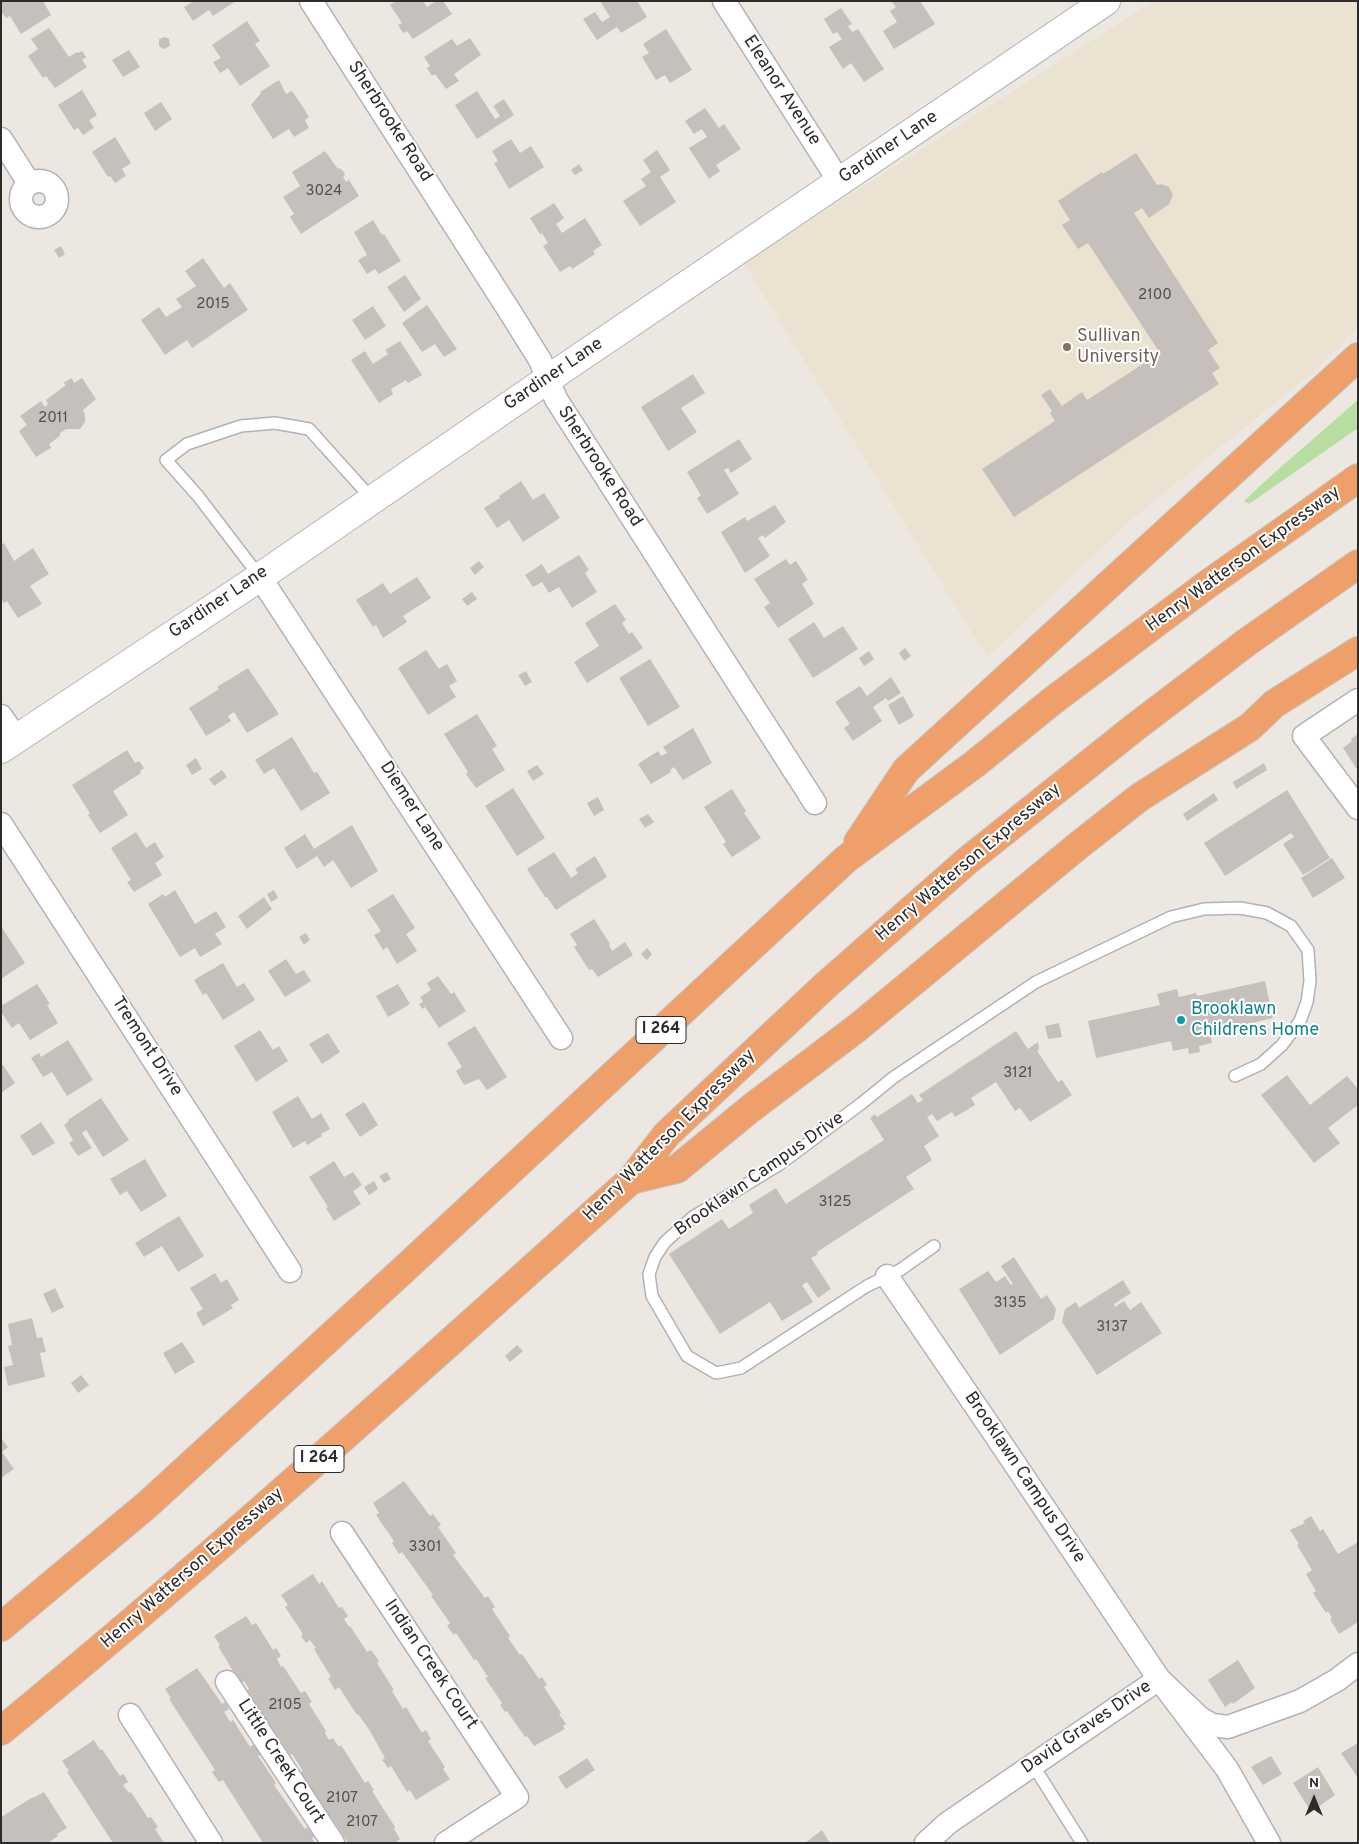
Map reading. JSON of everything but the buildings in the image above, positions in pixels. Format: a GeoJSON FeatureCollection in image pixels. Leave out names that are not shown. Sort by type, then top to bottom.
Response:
{"type":"FeatureCollection","features":[{"type":"Feature","properties":{"kind":"highway"},"geometry":{"type":"LineString","coordinates":[[846,859],[906,770],[1358,357]]}},
{"type":"Feature","properties":{"kind":"highway","name":"Henry Watterson Expressway"},"geometry":{"type":"LineString","coordinates":[[1,1627],[148,1504],[846,859],[1205,586],[1358,478]]}},
{"type":"Feature","properties":{"kind":"highway","name":"Henry Watterson Expressway"},"geometry":{"type":"LineString","coordinates":[[1,1731],[97,1652],[236,1532],[631,1180],[667,1134],[807,1002],[967,861],[1134,728],[1232,653],[1358,564]]}},
{"type":"Feature","properties":{"kind":"highway"},"geometry":{"type":"LineString","coordinates":[[631,1180],[677,1169],[750,1109],[857,1028],[1140,797],[1250,727],[1274,704],[1358,651]]}},
{"type":"Feature","properties":{"kind":"main road","name":"Gardiner Lane"},"geometry":{"type":"LineString","coordinates":[[9,743],[260,576],[1106,1]]}},
{"type":"Feature","properties":{"kind":"street","name":"Sherbrooke Road"},"geometry":{"type":"LineString","coordinates":[[311,1],[540,360],[556,399],[815,803]]}},
{"type":"Feature","properties":{"kind":"street","name":"Eleanor Avenue"},"geometry":{"type":"LineString","coordinates":[[724,1],[839,181]]}},
{"type":"Feature","properties":{"kind":"street"},"geometry":{"type":"LineString","coordinates":[[1,139],[29,183]]}},
{"type":"Feature","properties":{"kind":"street","name":"Diemer Lane"},"geometry":{"type":"LineString","coordinates":[[260,576],[561,1038]]}},
{"type":"Feature","properties":{"kind":"street"},"geometry":{"type":"LineString","coordinates":[[1358,700],[1304,736],[1358,808]]}},
{"type":"Feature","properties":{"kind":"street"},"geometry":{"type":"LineString","coordinates":[[1,716],[9,743]]}},
{"type":"Feature","properties":{"kind":"street","name":"Tremont Drive"},"geometry":{"type":"LineString","coordinates":[[1,824],[290,1271]]}},
{"type":"Feature","properties":{"kind":"street","name":"Brooklawn Campus Drive"},"geometry":{"type":"LineString","coordinates":[[887,1276],[1159,1679],[1227,1769],[1269,1843]]}},
{"type":"Feature","properties":{"kind":"street","name":"Indian Creek Court"},"geometry":{"type":"LineString","coordinates":[[342,1533],[517,1797],[446,1843]]}},
{"type":"Feature","properties":{"kind":"street","name":"David Graves Drive"},"geometry":{"type":"LineString","coordinates":[[926,1843],[948,1822],[1159,1679],[1200,1718],[1212,1725],[1228,1727],[1300,1701],[1337,1680],[1358,1664]]}},
{"type":"Feature","properties":{"kind":"street","name":"Little Creek Court"},"geometry":{"type":"LineString","coordinates":[[227,1682],[333,1843]]}},
{"type":"Feature","properties":{"kind":"street"},"geometry":{"type":"LineString","coordinates":[[130,1715],[211,1843]]}},
{"type":"Feature","properties":{"kind":"lane"},"geometry":{"type":"LineString","coordinates":[[260,576],[198,496],[166,460],[187,444],[241,426],[275,423],[309,429],[372,499]]}},
{"type":"Feature","properties":{"kind":"lane","name":"Brooklawn Campus Drive"},"geometry":{"type":"LineString","coordinates":[[887,1276],[867,1286],[741,1368],[716,1373],[687,1356],[652,1296],[649,1274],[655,1257],[665,1242],[693,1217],[780,1164],[894,1078],[1036,982],[1171,917],[1204,909],[1240,908],[1267,913],[1291,926],[1308,950],[1310,981],[1307,1002],[1300,1021],[1282,1045],[1261,1064],[1235,1076]]}},
{"type":"Feature","properties":{"kind":"lane"},"geometry":{"type":"LineString","coordinates":[[887,1276],[900,1270],[934,1246]]}},
{"type":"Feature","properties":{"kind":"lane"},"geometry":{"type":"LineString","coordinates":[[1033,1765],[1082,1843]]}},
{"type":"Feature","properties":{"kind":"shaded area","name":"Sullivan University"},"geometry":{"type":"Polygon","coordinates":[[[1154,1],[1358,1],[1358,327],[1319,367],[1132,519],[987,657],[744,263],[1154,1]]]}},
{"type":"Feature","properties":{"kind":"green space"},"geometry":{"type":"Polygon","coordinates":[[[1358,400],[1358,428],[1249,504],[1244,501],[1274,473],[1358,400]]]}},
{"type":"Feature","properties":{"kind":"place","name":"Sullivan University"},"geometry":{"type":"Point","coordinates":[1067,347]}},
{"type":"Feature","properties":{"kind":"place","name":"Brooklawn Childrens Home"},"geometry":{"type":"Point","coordinates":[1181,1020]}}]}
